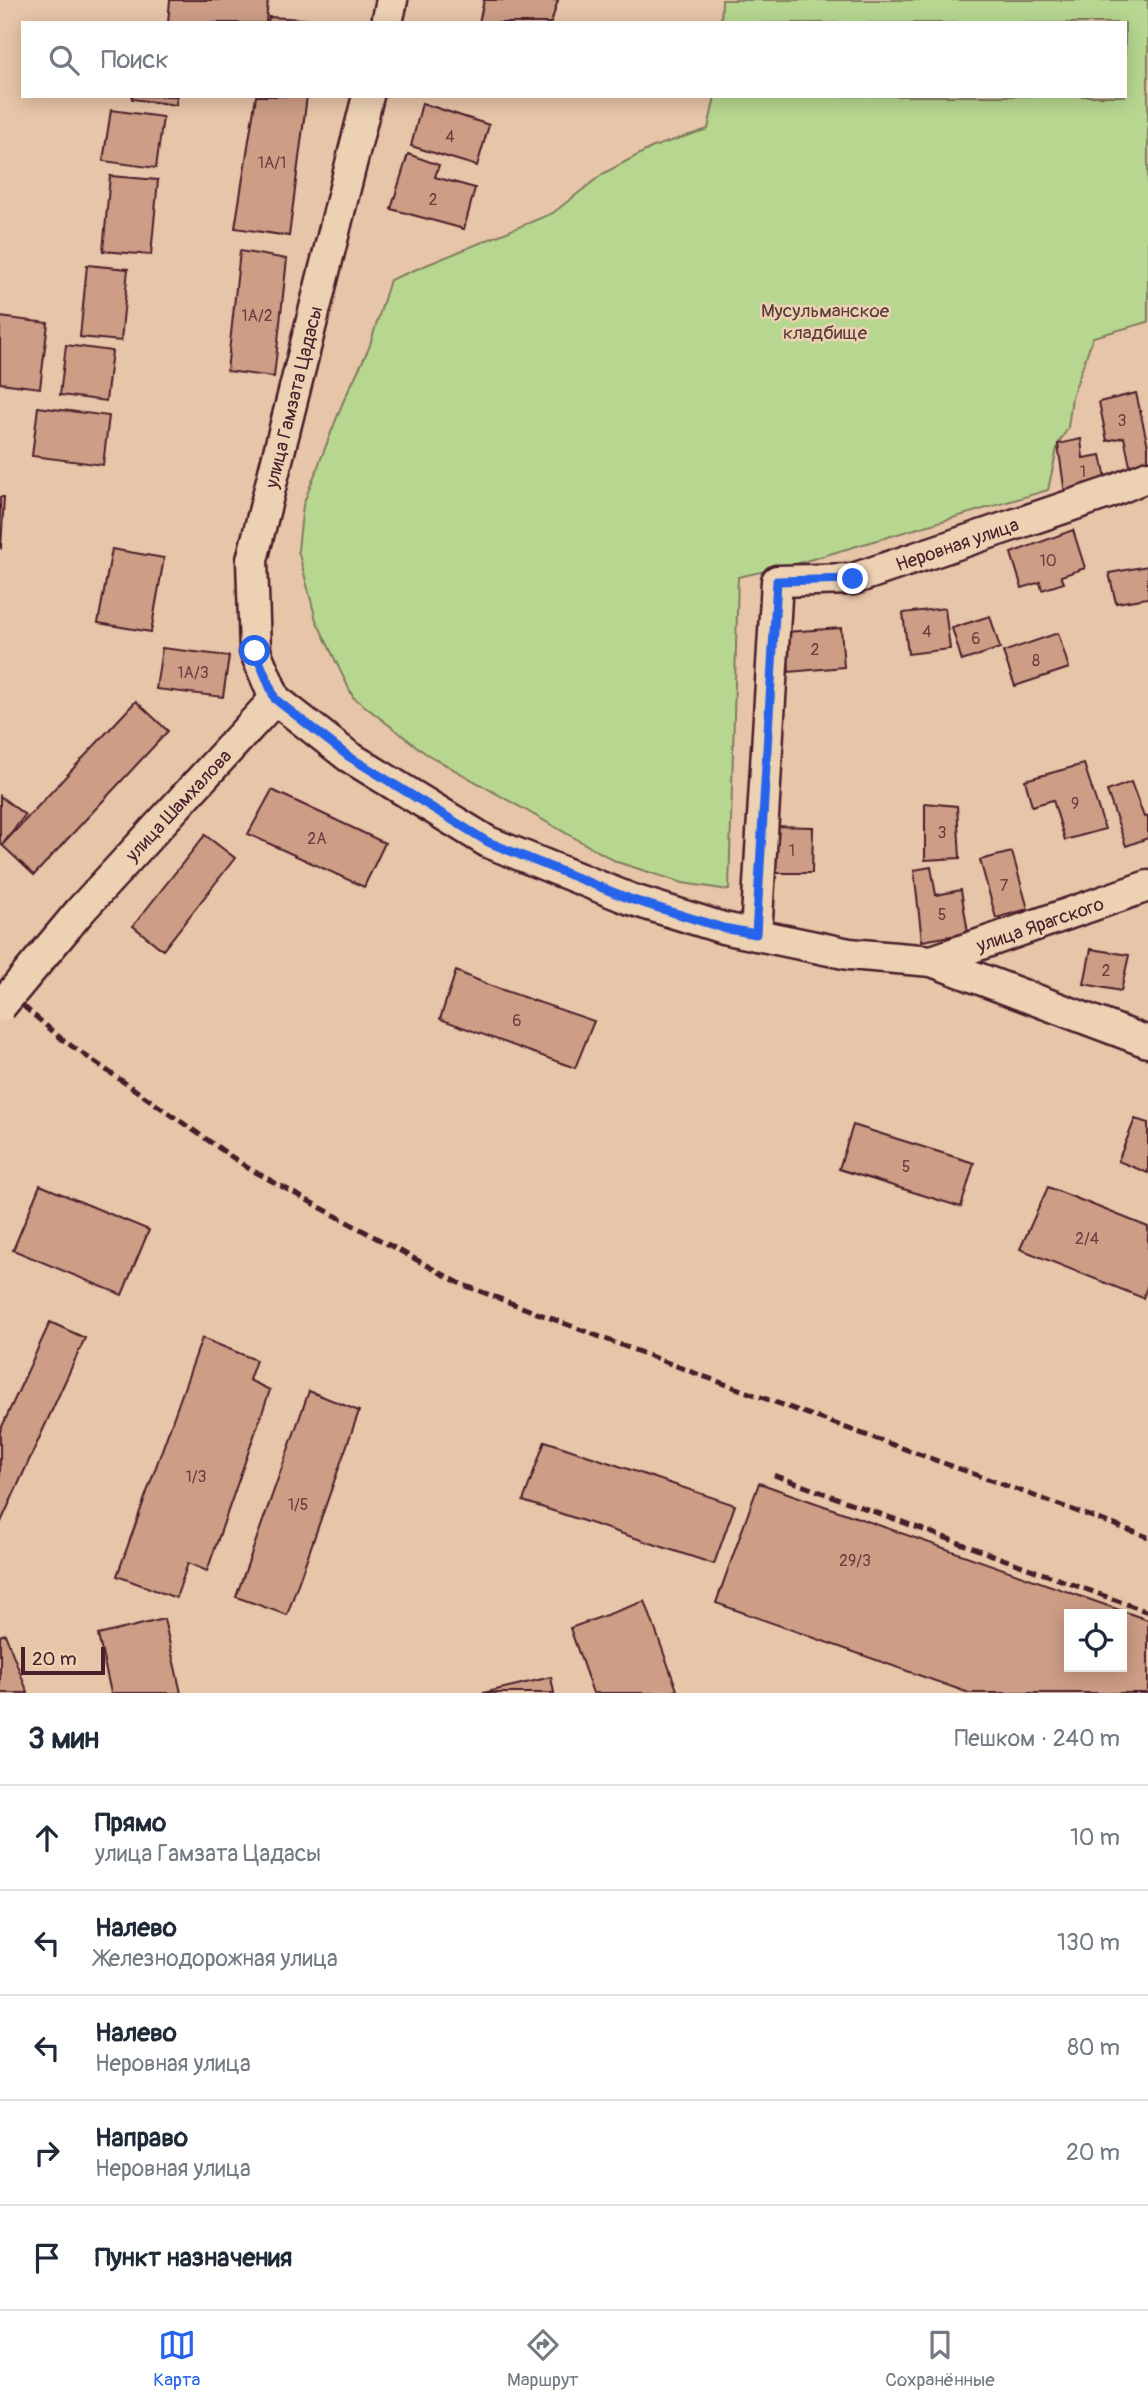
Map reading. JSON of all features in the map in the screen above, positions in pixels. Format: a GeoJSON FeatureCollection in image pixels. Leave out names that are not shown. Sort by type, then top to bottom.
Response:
{"type":"FeatureCollection","features":[{"type":"Feature","properties":{"kind":"street"},"geometry":{"type":"LineString","coordinates":[[388,21],[393,0]]}},
{"type":"Feature","properties":{"kind":"street","name":"улица Гамзата Цадасы"},"geometry":{"type":"LineString","coordinates":[[275,699],[255,651],[253,560],[368,98]]}},
{"type":"Feature","properties":{"kind":"street","name":"Неровная улица"},"geometry":{"type":"LineString","coordinates":[[756,934],[777,581],[853,579],[1108,493],[1148,475]]}},
{"type":"Feature","properties":{"kind":"street"},"geometry":{"type":"LineString","coordinates":[[275,699],[348,756],[488,842],[630,899],[723,928],[849,954],[932,961],[1148,1042]]}},
{"type":"Feature","properties":{"kind":"street","name":"улица Шамхалова"},"geometry":{"type":"LineString","coordinates":[[0,1007],[80,911],[275,699]]}},
{"type":"Feature","properties":{"kind":"street","name":"улица Ярагского"},"geometry":{"type":"LineString","coordinates":[[932,961],[1148,886]]}},
{"type":"Feature","properties":{"kind":"green space","name":"Мусульманское кладбище"},"geometry":{"type":"Polygon","coordinates":[[[722,0],[1148,0],[1148,322],[1093,337],[1072,397],[1068,428],[1058,444],[1048,490],[792,565],[738,577],[729,890],[683,883],[617,862],[425,753],[353,697],[316,620],[298,550],[303,505],[343,402],[369,348],[390,280],[553,213],[604,173],[653,147],[708,129],[715,98],[1127,98],[1127,21],[721,21],[722,0]]]}},
{"type":"Feature","properties":{"kind":"building"},"geometry":{"type":"Polygon","coordinates":[[[170,0],[268,0],[266,21],[168,21],[170,0]]]}},
{"type":"Feature","properties":{"kind":"building"},"geometry":{"type":"Polygon","coordinates":[[[484,0],[558,0],[552,21],[479,21],[484,0]]]}},
{"type":"Feature","properties":{"kind":"building"},"geometry":{"type":"Polygon","coordinates":[[[269,17],[335,21],[268,21],[269,17]]]}},
{"type":"Feature","properties":{"kind":"building"},"geometry":{"type":"Polygon","coordinates":[[[132,98],[177,98],[176,105],[132,98]]]}},
{"type":"Feature","properties":{"kind":"building"},"geometry":{"type":"Polygon","coordinates":[[[256,98],[307,98],[289,236],[235,228],[256,98]]]}},
{"type":"Feature","properties":{"kind":"building"},"geometry":{"type":"Polygon","coordinates":[[[422,103],[489,125],[477,166],[411,146],[422,103]]]}},
{"type":"Feature","properties":{"kind":"building"},"geometry":{"type":"Polygon","coordinates":[[[111,110],[163,117],[156,168],[103,161],[111,110]]]}},
{"type":"Feature","properties":{"kind":"building"},"geometry":{"type":"Polygon","coordinates":[[[408,154],[439,165],[435,177],[475,188],[464,229],[391,209],[408,154]]]}},
{"type":"Feature","properties":{"kind":"building"},"geometry":{"type":"Polygon","coordinates":[[[110,176],[158,180],[151,255],[103,251],[110,176]]]}},
{"type":"Feature","properties":{"kind":"building"},"geometry":{"type":"Polygon","coordinates":[[[240,251],[287,259],[274,377],[227,371],[240,251]]]}},
{"type":"Feature","properties":{"kind":"building"},"geometry":{"type":"Polygon","coordinates":[[[87,265],[128,269],[121,341],[80,337],[87,265]]]}},
{"type":"Feature","properties":{"kind":"building"},"geometry":{"type":"Polygon","coordinates":[[[0,317],[48,323],[40,388],[0,383],[0,317]]]}},
{"type":"Feature","properties":{"kind":"building"},"geometry":{"type":"Polygon","coordinates":[[[66,345],[112,351],[106,401],[60,395],[66,345]]]}},
{"type":"Feature","properties":{"kind":"building"},"geometry":{"type":"Polygon","coordinates":[[[1136,393],[1148,446],[1148,468],[1132,475],[1124,437],[1107,441],[1099,402],[1136,393]]]}},
{"type":"Feature","properties":{"kind":"building"},"geometry":{"type":"Polygon","coordinates":[[[38,407],[109,416],[103,465],[32,456],[38,407]]]}},
{"type":"Feature","properties":{"kind":"building"},"geometry":{"type":"Polygon","coordinates":[[[1081,439],[1083,458],[1101,455],[1107,483],[1065,494],[1058,444],[1081,439]]]}},
{"type":"Feature","properties":{"kind":"building"},"geometry":{"type":"Polygon","coordinates":[[[0,497],[4,497],[1,548],[0,547],[0,497]]]}},
{"type":"Feature","properties":{"kind":"building"},"geometry":{"type":"Polygon","coordinates":[[[1073,530],[1085,568],[1061,576],[1064,583],[1042,590],[1040,582],[1022,588],[1011,553],[1073,530]]]}},
{"type":"Feature","properties":{"kind":"building"},"geometry":{"type":"Polygon","coordinates":[[[112,549],[164,558],[151,632],[98,623],[112,549]]]}},
{"type":"Feature","properties":{"kind":"building"},"geometry":{"type":"Polygon","coordinates":[[[1148,566],[1148,598],[1116,603],[1109,573],[1148,566]]]}},
{"type":"Feature","properties":{"kind":"building"},"geometry":{"type":"Polygon","coordinates":[[[945,608],[950,649],[908,654],[903,613],[945,608]]]}},
{"type":"Feature","properties":{"kind":"building"},"geometry":{"type":"Polygon","coordinates":[[[990,616],[1000,648],[962,661],[952,628],[990,616]]]}},
{"type":"Feature","properties":{"kind":"building"},"geometry":{"type":"Polygon","coordinates":[[[841,628],[844,667],[789,672],[786,632],[841,628]]]}},
{"type":"Feature","properties":{"kind":"building"},"geometry":{"type":"Polygon","coordinates":[[[1058,633],[1069,668],[1015,686],[1003,652],[1058,633]]]}},
{"type":"Feature","properties":{"kind":"building"},"geometry":{"type":"Polygon","coordinates":[[[162,648],[229,656],[223,697],[156,689],[162,648]]]}},
{"type":"Feature","properties":{"kind":"building"},"geometry":{"type":"Polygon","coordinates":[[[136,701],[168,731],[34,875],[2,845],[136,701]]]}},
{"type":"Feature","properties":{"kind":"building"},"geometry":{"type":"Polygon","coordinates":[[[1084,764],[1105,829],[1065,840],[1053,800],[1032,806],[1025,780],[1084,764]]]}},
{"type":"Feature","properties":{"kind":"building"},"geometry":{"type":"Polygon","coordinates":[[[1131,782],[1144,817],[1148,816],[1148,838],[1126,846],[1107,791],[1131,782]]]}},
{"type":"Feature","properties":{"kind":"building"},"geometry":{"type":"Polygon","coordinates":[[[272,790],[385,843],[364,887],[248,834],[272,790]]]}},
{"type":"Feature","properties":{"kind":"building"},"geometry":{"type":"Polygon","coordinates":[[[0,796],[25,815],[2,845],[0,844],[0,796]]]}},
{"type":"Feature","properties":{"kind":"building"},"geometry":{"type":"Polygon","coordinates":[[[925,803],[957,806],[960,858],[925,860],[925,803]]]}},
{"type":"Feature","properties":{"kind":"building"},"geometry":{"type":"Polygon","coordinates":[[[773,826],[813,827],[812,873],[770,873],[773,826]]]}},
{"type":"Feature","properties":{"kind":"building"},"geometry":{"type":"Polygon","coordinates":[[[205,835],[235,858],[163,950],[133,926],[205,835]]]}},
{"type":"Feature","properties":{"kind":"building"},"geometry":{"type":"Polygon","coordinates":[[[1012,852],[1028,909],[996,918],[980,860],[1012,852]]]}},
{"type":"Feature","properties":{"kind":"building"},"geometry":{"type":"Polygon","coordinates":[[[931,867],[936,895],[961,890],[968,933],[922,941],[914,870],[931,867]]]}},
{"type":"Feature","properties":{"kind":"building"},"geometry":{"type":"Polygon","coordinates":[[[1091,949],[1129,955],[1121,991],[1084,984],[1091,949]]]}},
{"type":"Feature","properties":{"kind":"building"},"geometry":{"type":"Polygon","coordinates":[[[456,971],[594,1021],[575,1068],[440,1019],[456,971]]]}},
{"type":"Feature","properties":{"kind":"building"},"geometry":{"type":"Polygon","coordinates":[[[1135,1119],[1148,1123],[1148,1173],[1118,1161],[1135,1119]]]}},
{"type":"Feature","properties":{"kind":"building"},"geometry":{"type":"Polygon","coordinates":[[[853,1125],[974,1163],[961,1207],[839,1169],[853,1125]]]}},
{"type":"Feature","properties":{"kind":"building"},"geometry":{"type":"Polygon","coordinates":[[[40,1185],[149,1230],[122,1295],[13,1250],[40,1185]]]}},
{"type":"Feature","properties":{"kind":"building"},"geometry":{"type":"Polygon","coordinates":[[[1048,1187],[1148,1227],[1148,1284],[1143,1298],[1020,1249],[1048,1187]]]}},
{"type":"Feature","properties":{"kind":"building"},"geometry":{"type":"Polygon","coordinates":[[[50,1322],[85,1338],[0,1524],[0,1431],[50,1322]]]}},
{"type":"Feature","properties":{"kind":"building"},"geometry":{"type":"Polygon","coordinates":[[[202,1338],[256,1360],[249,1380],[270,1390],[207,1571],[188,1563],[176,1598],[117,1576],[202,1338]]]}},
{"type":"Feature","properties":{"kind":"building"},"geometry":{"type":"Polygon","coordinates":[[[309,1391],[359,1411],[287,1615],[236,1597],[309,1391]]]}},
{"type":"Feature","properties":{"kind":"building"},"geometry":{"type":"Polygon","coordinates":[[[545,1441],[735,1505],[714,1564],[523,1501],[545,1441]]]}},
{"type":"Feature","properties":{"kind":"building"},"geometry":{"type":"Polygon","coordinates":[[[759,1483],[1117,1609],[1064,1609],[1064,1672],[1127,1672],[1127,1613],[1148,1620],[1148,1693],[969,1693],[716,1603],[759,1483]]]}},
{"type":"Feature","properties":{"kind":"building"},"geometry":{"type":"Polygon","coordinates":[[[645,1601],[677,1690],[668,1693],[593,1693],[570,1628],[645,1601]]]}},
{"type":"Feature","properties":{"kind":"building"},"geometry":{"type":"Polygon","coordinates":[[[164,1619],[181,1693],[111,1693],[98,1635],[164,1619]]]}},
{"type":"Feature","properties":{"kind":"building"},"geometry":{"type":"Polygon","coordinates":[[[5,1634],[28,1693],[0,1693],[0,1636],[5,1634]]]}},
{"type":"Feature","properties":{"kind":"building"},"geometry":{"type":"Polygon","coordinates":[[[551,1677],[554,1693],[483,1693],[551,1677]]]}},
{"type":"Feature","properties":{"kind":"railway"},"geometry":{"type":"LineString","coordinates":[[0,986],[63,1040],[248,1168],[461,1284],[700,1375],[1148,1537]]}},
{"type":"Feature","properties":{"kind":"railway"},"geometry":{"type":"LineString","coordinates":[[774,1475],[1148,1612]]}},
{"type":"Feature","properties":{"kind":"route"},"geometry":{"type":"LineString","coordinates":[[255,651],[275,699],[348,756],[488,842],[630,899],[723,928],[756,934],[777,581],[853,579]]}}]}
